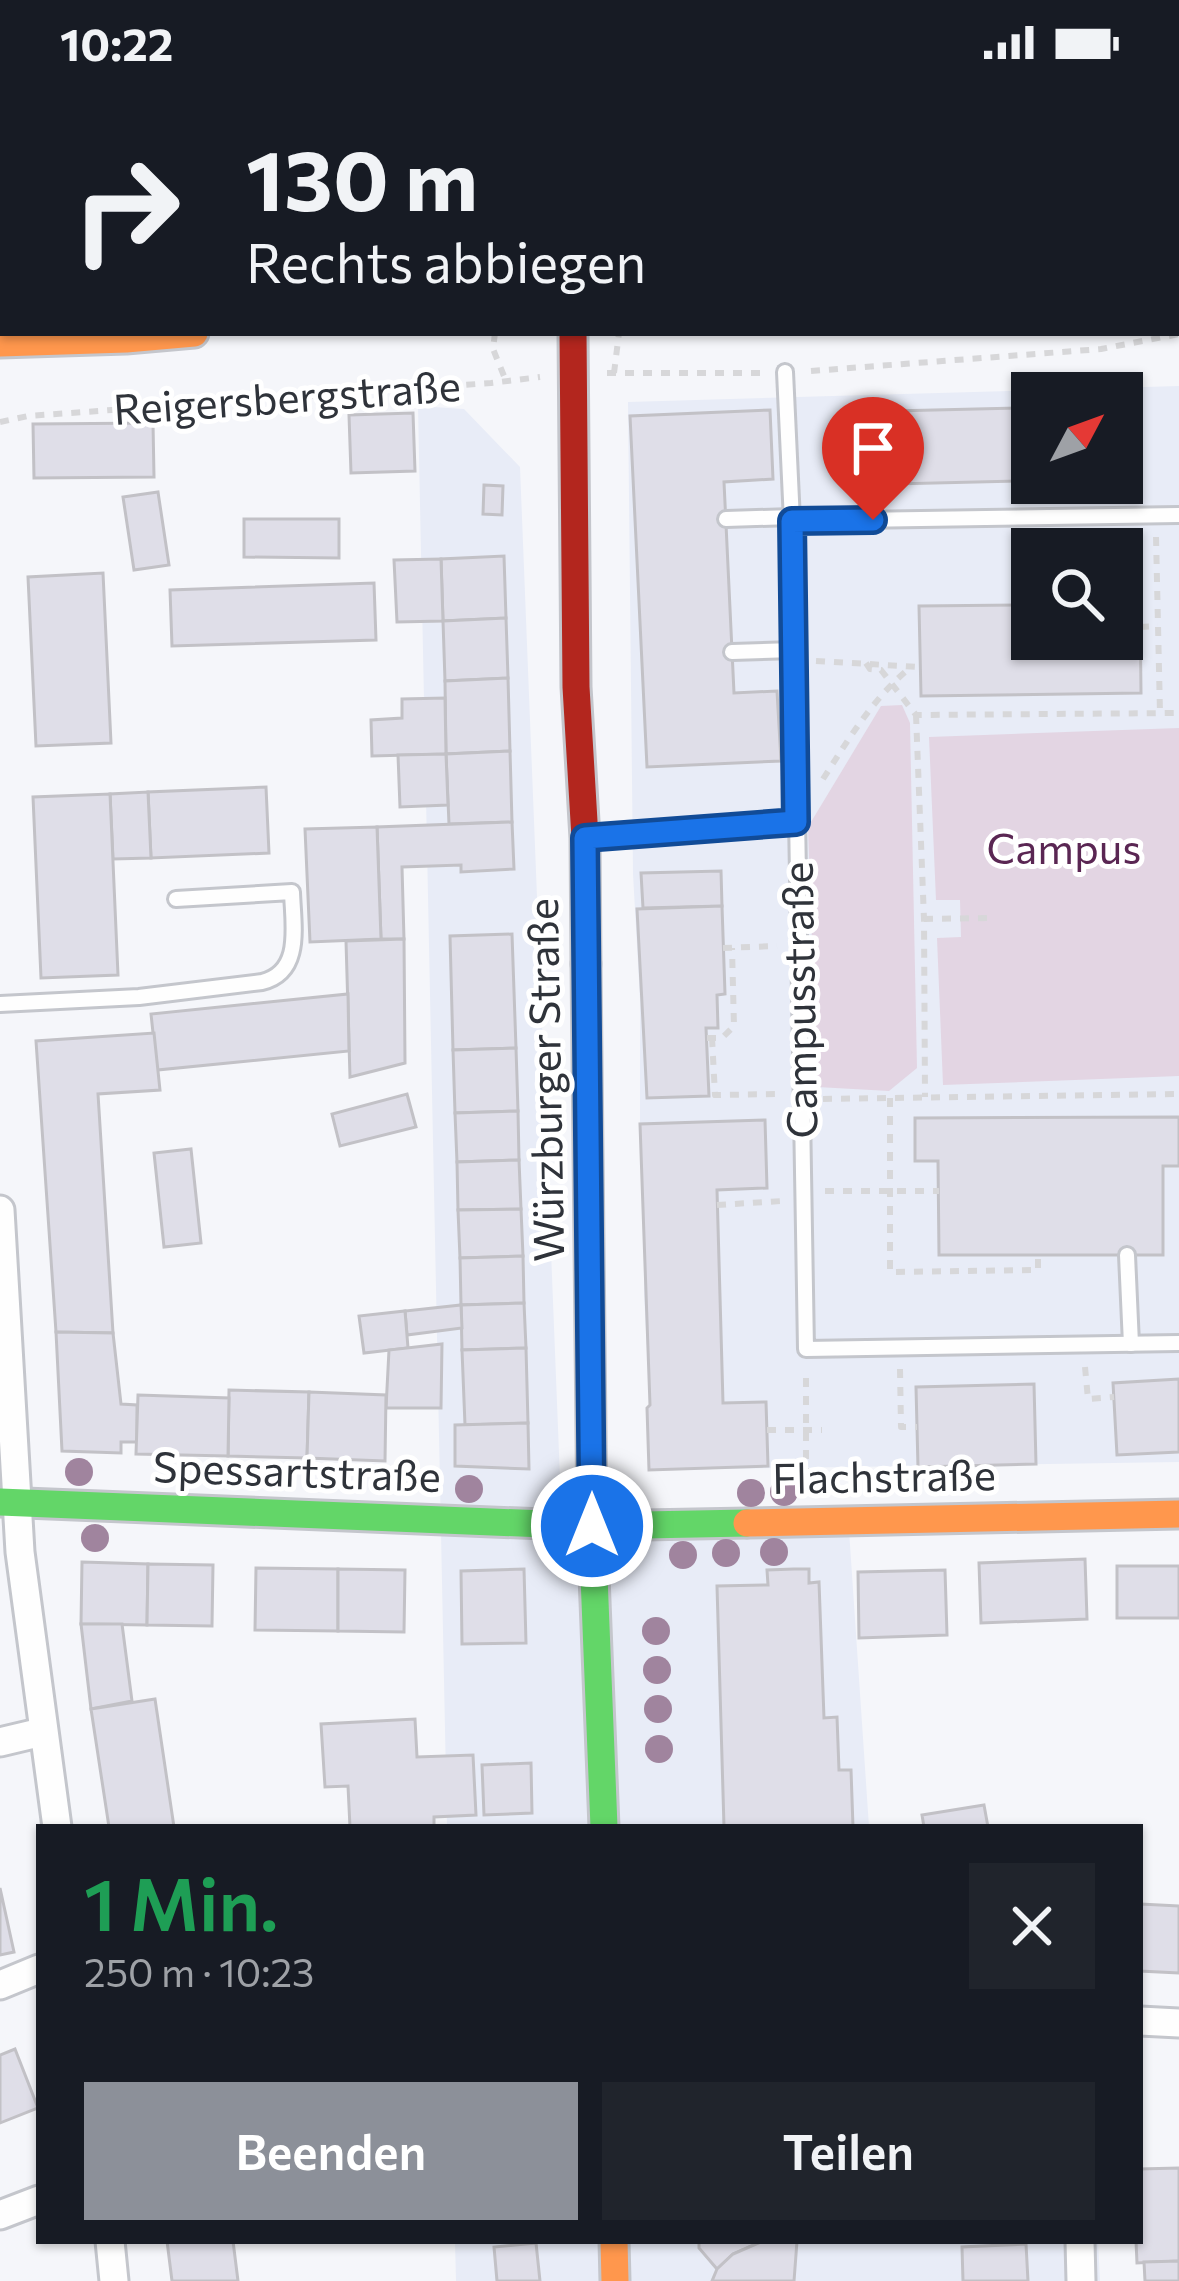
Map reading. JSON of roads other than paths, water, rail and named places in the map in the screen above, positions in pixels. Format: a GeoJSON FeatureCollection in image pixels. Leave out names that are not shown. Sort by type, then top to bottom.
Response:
{"type":"FeatureCollection","features":[{"type":"Feature","properties":{"kind":"main road"},"geometry":{"type":"LineString","coordinates":[[0,343],[160,336]]}},
{"type":"Feature","properties":{"kind":"main road","name":"Würzburger Straße"},"geometry":{"type":"LineString","coordinates":[[573,336],[575,687],[585,838],[592,1526],[604,1824]]}},
{"type":"Feature","properties":{"kind":"main road","name":"Spessartstraße"},"geometry":{"type":"LineString","coordinates":[[9,1502],[592,1526]]}},
{"type":"Feature","properties":{"kind":"main road","name":"Flachstraße"},"geometry":{"type":"LineString","coordinates":[[592,1526],[1179,1514]]}},
{"type":"Feature","properties":{"kind":"main road"},"geometry":{"type":"LineString","coordinates":[[614,2244],[615,2281]]}},
{"type":"Feature","properties":{"kind":"street"},"geometry":{"type":"LineString","coordinates":[[0,1210],[9,1502],[57,1824]]}},
{"type":"Feature","properties":{"kind":"street"},"geometry":{"type":"LineString","coordinates":[[0,1742],[43,1732]]}},
{"type":"Feature","properties":{"kind":"street"},"geometry":{"type":"LineString","coordinates":[[0,1985],[36,1971]]}},
{"type":"Feature","properties":{"kind":"street"},"geometry":{"type":"LineString","coordinates":[[1143,2021],[1179,2023]]}},
{"type":"Feature","properties":{"kind":"street"},"geometry":{"type":"LineString","coordinates":[[0,2215],[36,2201]]}},
{"type":"Feature","properties":{"kind":"street"},"geometry":{"type":"LineString","coordinates":[[110,2244],[114,2281]]}},
{"type":"Feature","properties":{"kind":"street"},"geometry":{"type":"LineString","coordinates":[[1079,2244],[1082,2281]]}},
{"type":"Feature","properties":{"kind":"lane","name":"Campusstraße"},"geometry":{"type":"LineString","coordinates":[[785,373],[792,519],[806,1349],[1131,1344]]}},
{"type":"Feature","properties":{"kind":"lane"},"geometry":{"type":"LineString","coordinates":[[726,519],[1179,515]]}},
{"type":"Feature","properties":{"kind":"lane"},"geometry":{"type":"LineString","coordinates":[[732,652],[794,655]]}},
{"type":"Feature","properties":{"kind":"lane"},"geometry":{"type":"LineString","coordinates":[[585,838],[796,822]]}},
{"type":"Feature","properties":{"kind":"lane"},"geometry":{"type":"LineString","coordinates":[[0,1004],[139,997],[262,982],[276,979],[287,967],[293,953],[292,892],[176,899]]}},
{"type":"Feature","properties":{"kind":"lane"},"geometry":{"type":"LineString","coordinates":[[1127,1255],[1131,1344],[1179,1343]]}},
{"type":"Feature","properties":{"kind":"park label","name":"Campus"},"geometry":{"type":"Point","coordinates":[1064,849]}}]}
